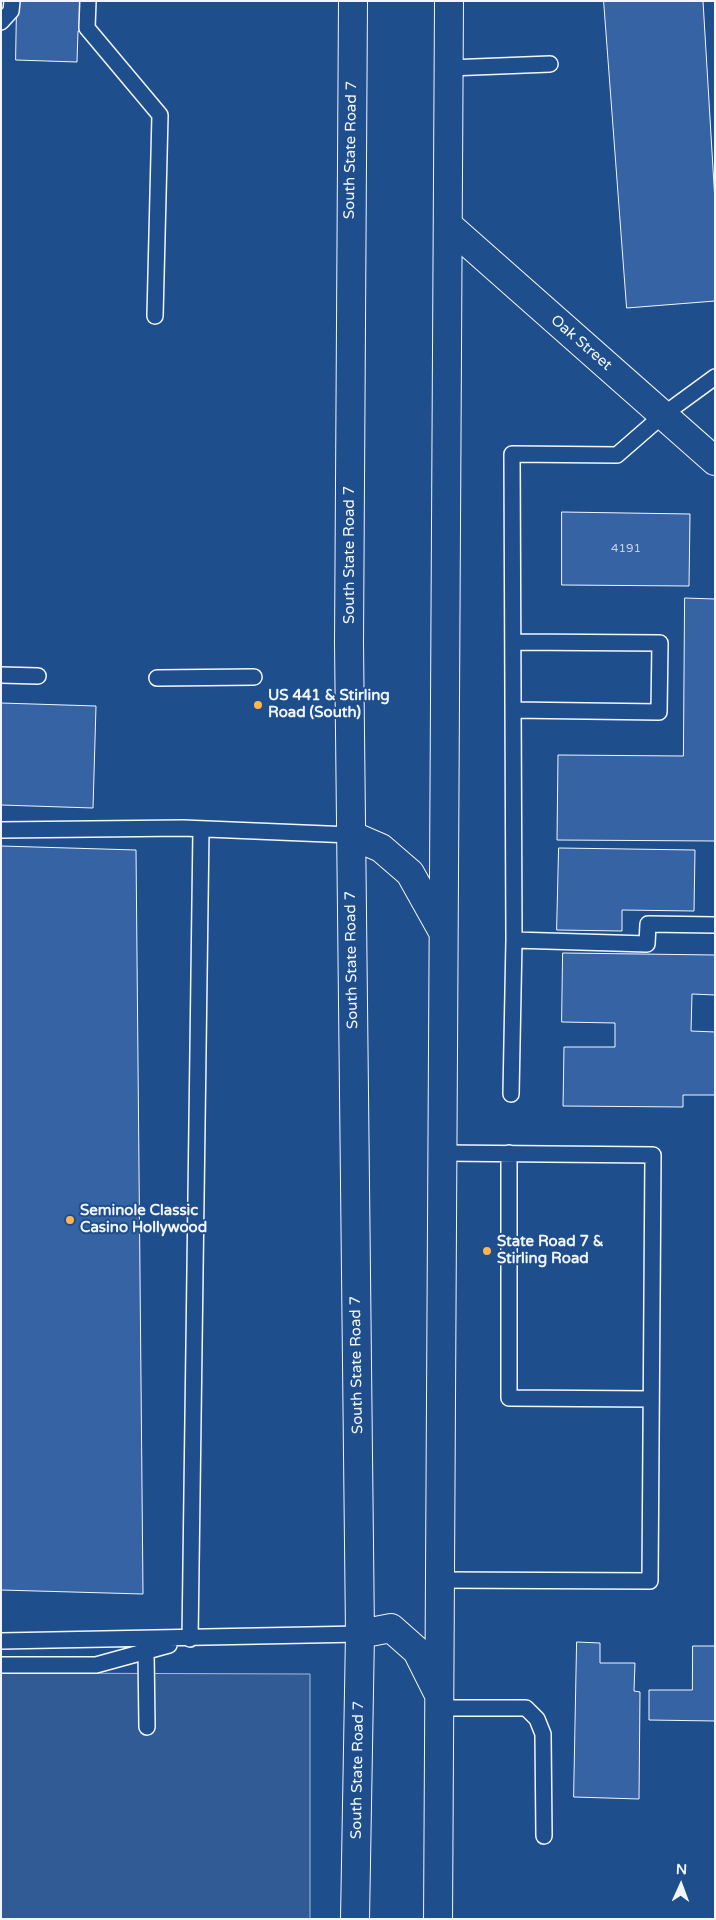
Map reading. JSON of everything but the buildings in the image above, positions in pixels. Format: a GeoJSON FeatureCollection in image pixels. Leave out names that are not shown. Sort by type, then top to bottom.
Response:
{"type":"FeatureCollection","features":[{"type":"Feature","properties":{"kind":"main road","name":"South State Road 7"},"geometry":{"type":"LineString","coordinates":[[353,1],[350,360],[351,835],[360,1634],[356,1919]]}},
{"type":"Feature","properties":{"kind":"main road"},"geometry":{"type":"LineString","coordinates":[[438,1919],[449,1]]}},
{"type":"Feature","properties":{"kind":"main road","name":"Oak Street"},"geometry":{"type":"LineString","coordinates":[[448,225],[715,461]]}},
{"type":"Feature","properties":{"kind":"main road"},"geometry":{"type":"LineString","coordinates":[[351,835],[381,848],[410,873],[443,934]]}},
{"type":"Feature","properties":{"kind":"main road"},"geometry":{"type":"LineString","coordinates":[[360,1634],[391,1628],[417,1651],[440,1703]]}},
{"type":"Feature","properties":{"kind":"lane"},"geometry":{"type":"LineString","coordinates":[[1,22],[11,11],[12,1]]}},
{"type":"Feature","properties":{"kind":"lane"},"geometry":{"type":"LineString","coordinates":[[88,1],[87,28],[160,115],[156,316]]}},
{"type":"Feature","properties":{"kind":"lane"},"geometry":{"type":"LineString","coordinates":[[449,68],[550,64]]}},
{"type":"Feature","properties":{"kind":"lane"},"geometry":{"type":"LineString","coordinates":[[511,1094],[514,940],[512,454],[617,455],[663,415],[715,377]]}},
{"type":"Feature","properties":{"kind":"lane"},"geometry":{"type":"LineString","coordinates":[[513,642],[660,643],[659,712],[513,710]]}},
{"type":"Feature","properties":{"kind":"lane"},"geometry":{"type":"LineString","coordinates":[[1,675],[38,676]]}},
{"type":"Feature","properties":{"kind":"lane"},"geometry":{"type":"LineString","coordinates":[[157,678],[254,677]]}},
{"type":"Feature","properties":{"kind":"lane"},"geometry":{"type":"LineString","coordinates":[[1,830],[201,829],[351,835]]}},
{"type":"Feature","properties":{"kind":"lane"},"geometry":{"type":"LineString","coordinates":[[190,1639],[201,829]]}},
{"type":"Feature","properties":{"kind":"lane"},"geometry":{"type":"LineString","coordinates":[[514,940],[647,944],[648,924],[715,926]]}},
{"type":"Feature","properties":{"kind":"lane"},"geometry":{"type":"LineString","coordinates":[[440,1580],[650,1581],[653,1155],[442,1153]]}},
{"type":"Feature","properties":{"kind":"lane"},"geometry":{"type":"LineString","coordinates":[[509,1153],[509,1398],[651,1399]]}},
{"type":"Feature","properties":{"kind":"lane"},"geometry":{"type":"LineString","coordinates":[[1,1641],[190,1639],[360,1634]]}},
{"type":"Feature","properties":{"kind":"lane"},"geometry":{"type":"LineString","coordinates":[[1,1665],[96,1665],[190,1639]]}},
{"type":"Feature","properties":{"kind":"lane"},"geometry":{"type":"LineString","coordinates":[[146,1651],[147,1727]]}},
{"type":"Feature","properties":{"kind":"lane"},"geometry":{"type":"LineString","coordinates":[[440,1703],[526,1708],[532,1712],[542,1734],[544,1836]]}},
{"type":"Feature","properties":{"kind":"shaded area"},"geometry":{"type":"Polygon","coordinates":[[[1,1673],[310,1674],[310,1919],[1,1919],[1,1673]]]}},
{"type":"Feature","properties":{"kind":"place","name":"US 441 & Stirling Road (South)"},"geometry":{"type":"Point","coordinates":[258,705]}},
{"type":"Feature","properties":{"kind":"place","name":"Seminole Classic Casino Hollywood"},"geometry":{"type":"Point","coordinates":[70,1220]}},
{"type":"Feature","properties":{"kind":"place","name":"State Road 7 & Stirling Road"},"geometry":{"type":"Point","coordinates":[487,1251]}}]}
